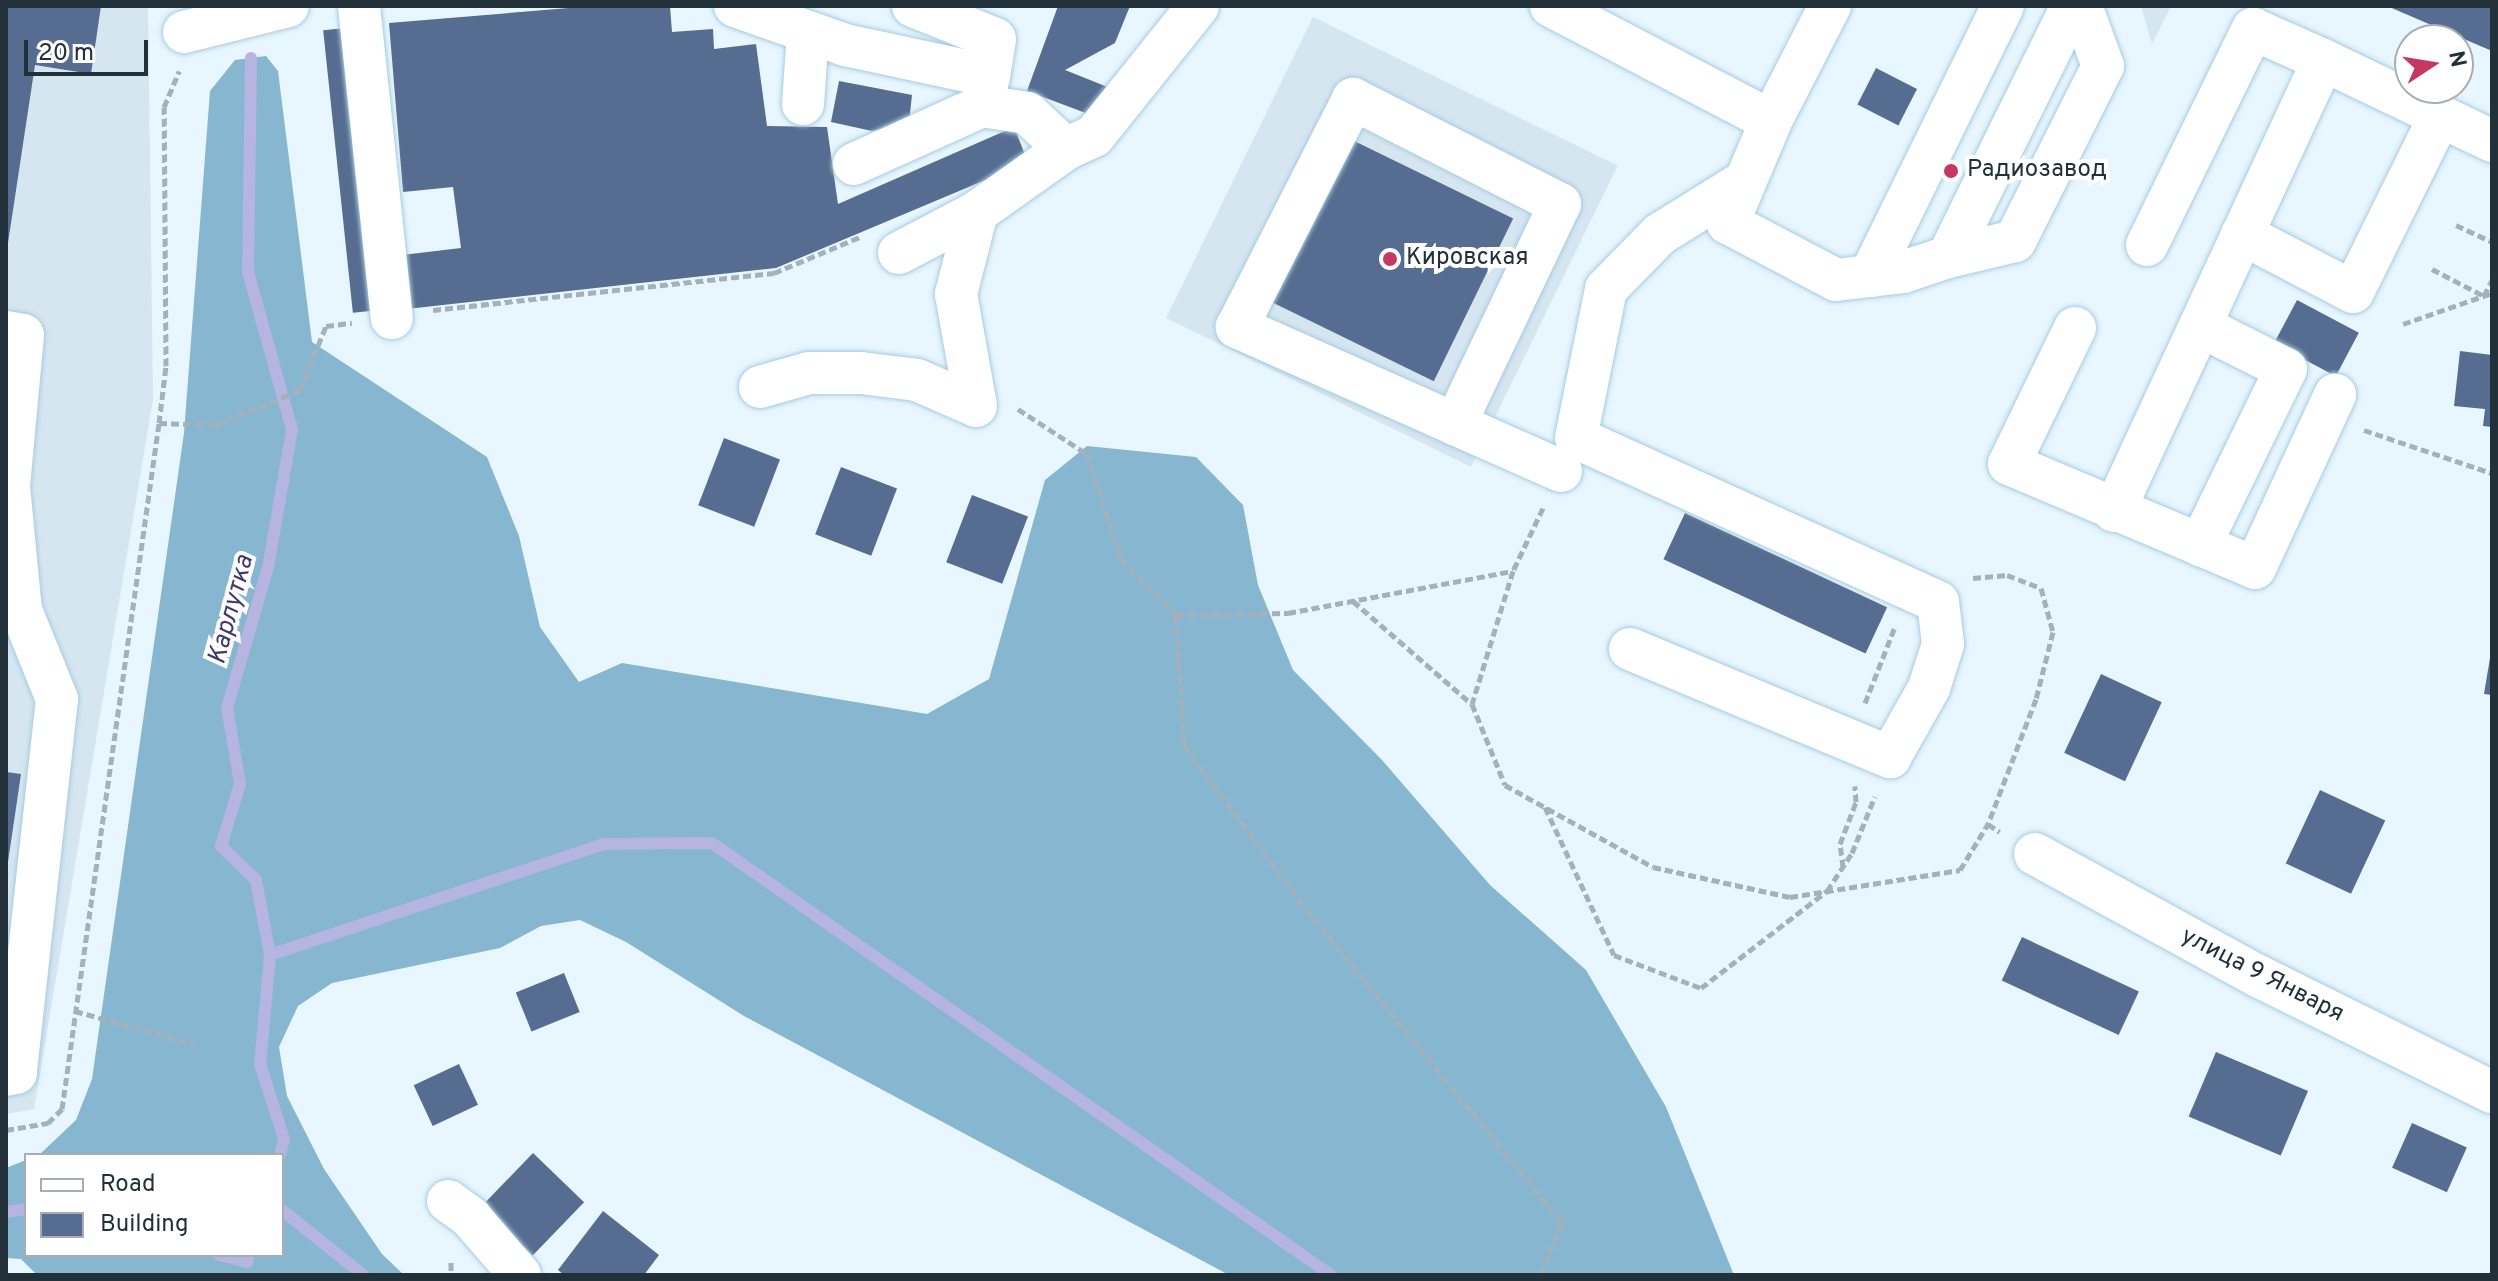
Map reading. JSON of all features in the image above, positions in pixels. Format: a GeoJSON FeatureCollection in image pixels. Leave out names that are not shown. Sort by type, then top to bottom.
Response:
{"type":"FeatureCollection","features":[{"type":"Feature","properties":{"kind":"street"},"geometry":{"type":"LineString","coordinates":[[184,32],[288,6]]}},
{"type":"Feature","properties":{"kind":"street"},"geometry":{"type":"LineString","coordinates":[[359,6],[392,318]]}},
{"type":"Feature","properties":{"kind":"street"},"geometry":{"type":"LineString","coordinates":[[735,6],[986,91],[1027,113],[1066,149]]}},
{"type":"Feature","properties":{"kind":"street"},"geometry":{"type":"LineString","coordinates":[[913,6],[995,39],[986,91]]}},
{"type":"Feature","properties":{"kind":"street"},"geometry":{"type":"LineString","coordinates":[[899,253],[977,212],[1066,149],[1094,136],[1198,6]]}},
{"type":"Feature","properties":{"kind":"street"},"geometry":{"type":"LineString","coordinates":[[1551,6],[1771,121]]}},
{"type":"Feature","properties":{"kind":"street"},"geometry":{"type":"LineString","coordinates":[[1830,6],[1771,121],[1742,183],[1728,223],[1836,280],[1903,272],[1948,257],[2015,241],[2103,66],[2081,6]]}},
{"type":"Feature","properties":{"kind":"street"},"geometry":{"type":"LineString","coordinates":[[1870,276],[2003,6]]}},
{"type":"Feature","properties":{"kind":"street"},"geometry":{"type":"LineString","coordinates":[[1948,257],[2072,6]]}},
{"type":"Feature","properties":{"kind":"street"},"geometry":{"type":"LineString","coordinates":[[2147,245],[2253,29],[2492,141]]}},
{"type":"Feature","properties":{"kind":"street"},"geometry":{"type":"LineString","coordinates":[[803,104],[808,32]]}},
{"type":"Feature","properties":{"kind":"street"},"geometry":{"type":"LineString","coordinates":[[2114,511],[2323,60]]}},
{"type":"Feature","properties":{"kind":"street"},"geometry":{"type":"LineString","coordinates":[[854,164],[986,91]]}},
{"type":"Feature","properties":{"kind":"street"},"geometry":{"type":"LineString","coordinates":[[1455,424],[1560,204],[1353,99],[1237,327],[1455,424],[1561,471]]}},
{"type":"Feature","properties":{"kind":"street"},"geometry":{"type":"LineString","coordinates":[[2242,234],[2353,292],[2440,116]]}},
{"type":"Feature","properties":{"kind":"street"},"geometry":{"type":"LineString","coordinates":[[1630,649],[1890,757],[1929,688],[1943,644],[1938,602],[1576,438],[1606,289],[1660,234],[1742,183]]}},
{"type":"Feature","properties":{"kind":"street"},"geometry":{"type":"LineString","coordinates":[[760,387],[809,373],[861,373],[917,380],[976,406],[956,294],[977,212]]}},
{"type":"Feature","properties":{"kind":"street"},"geometry":{"type":"LineString","coordinates":[[2200,326],[2286,369],[2200,545]]}},
{"type":"Feature","properties":{"kind":"street"},"geometry":{"type":"LineString","coordinates":[[2075,328],[2009,464],[2114,511],[2255,568],[2341,410]]}},
{"type":"Feature","properties":{"kind":"street"},"geometry":{"type":"LineString","coordinates":[[6,332],[23,335],[9,486],[14,607],[57,699],[16,1073],[6,1075]]}},
{"type":"Feature","properties":{"kind":"street","name":"улица 9 Января"},"geometry":{"type":"LineString","coordinates":[[2035,854],[2258,976],[2492,1092]]}},
{"type":"Feature","properties":{"kind":"street"},"geometry":{"type":"LineString","coordinates":[[448,1201],[471,1218],[520,1275]]}},
{"type":"Feature","properties":{"kind":"path"},"geometry":{"type":"LineString","coordinates":[[6,1130],[48,1123],[62,1109],[166,366],[164,107],[183,62],[184,32]]}},
{"type":"Feature","properties":{"kind":"path"},"geometry":{"type":"LineString","coordinates":[[2456,225],[2492,242]]}},
{"type":"Feature","properties":{"kind":"path"},"geometry":{"type":"LineString","coordinates":[[159,423],[215,425],[300,390],[326,326],[774,273],[886,226],[899,253]]}},
{"type":"Feature","properties":{"kind":"path"},"geometry":{"type":"LineString","coordinates":[[2432,269],[2484,296]]}},
{"type":"Feature","properties":{"kind":"path"},"geometry":{"type":"LineString","coordinates":[[2484,296],[2492,280]]}},
{"type":"Feature","properties":{"kind":"path"},"geometry":{"type":"LineString","coordinates":[[2403,324],[2492,293]]}},
{"type":"Feature","properties":{"kind":"path"},"geometry":{"type":"LineString","coordinates":[[971,379],[1087,454],[1121,559],[1176,615],[1184,745],[1306,909],[1562,1223],[1541,1275]]}},
{"type":"Feature","properties":{"kind":"path"},"geometry":{"type":"LineString","coordinates":[[2341,410],[2492,473]]}},
{"type":"Feature","properties":{"kind":"path"},"geometry":{"type":"LineString","coordinates":[[1472,704],[1513,571],[1561,471]]}},
{"type":"Feature","properties":{"kind":"path"},"geometry":{"type":"LineString","coordinates":[[1176,615],[1288,613],[1513,571]]}},
{"type":"Feature","properties":{"kind":"path"},"geometry":{"type":"LineString","coordinates":[[1353,601],[1472,704],[1505,785],[1653,867],[1790,897],[1960,870],[1988,824],[2036,699],[2053,632],[2041,588],[2007,575],[1960,579],[1938,602]]}},
{"type":"Feature","properties":{"kind":"path"},"geometry":{"type":"LineString","coordinates":[[1544,806],[1614,955],[1701,988],[1827,891],[1852,853],[1890,757]]}},
{"type":"Feature","properties":{"kind":"path"},"geometry":{"type":"LineString","coordinates":[[1988,824],[2035,854]]}},
{"type":"Feature","properties":{"kind":"path"},"geometry":{"type":"LineString","coordinates":[[75,1011],[195,1044]]}},
{"type":"Feature","properties":{"kind":"shaded area"},"geometry":{"type":"Polygon","coordinates":[[[6,6],[148,6],[153,400],[34,1109],[6,1114],[6,6]]]}},
{"type":"Feature","properties":{"kind":"shaded area"},"geometry":{"type":"Polygon","coordinates":[[[2141,6],[2171,6],[2152,44],[2141,6]]]}},
{"type":"Feature","properties":{"kind":"shaded area"},"geometry":{"type":"Polygon","coordinates":[[[1313,17],[1618,166],[1471,467],[1166,318],[1313,17]]]}},
{"type":"Feature","properties":{"kind":"shaded area"},"geometry":{"type":"Polygon","coordinates":[[[266,56],[278,71],[312,342],[487,457],[519,536],[540,627],[579,682],[622,663],[927,714],[989,679],[1045,480],[1087,446],[1196,457],[1243,505],[1258,585],[1293,670],[1382,760],[1490,885],[1586,970],[1666,1107],[1734,1275],[1229,1275],[744,1016],[626,942],[580,920],[541,926],[500,948],[332,983],[298,1006],[279,1047],[287,1096],[324,1169],[382,1254],[404,1275],[37,1275],[21,1259],[6,1258],[6,1168],[24,1161],[24,1257],[284,1257],[284,1153],[41,1153],[76,1120],[92,1079],[184,433],[210,91],[235,60],[266,56]]]}},
{"type":"Feature","properties":{"kind":"building"},"geometry":{"type":"Polygon","coordinates":[[[6,6],[101,6],[91,74],[35,65],[8,243],[6,6]]]}},
{"type":"Feature","properties":{"kind":"building"},"geometry":{"type":"Polygon","coordinates":[[[593,6],[670,6],[672,32],[713,29],[714,49],[756,44],[767,126],[827,127],[838,204],[1014,127],[1028,162],[776,268],[407,309],[402,255],[461,248],[453,187],[403,192],[389,23],[593,6]]]}},
{"type":"Feature","properties":{"kind":"building"},"geometry":{"type":"Polygon","coordinates":[[[1058,6],[1130,6],[1115,43],[1065,70],[1110,88],[1099,118],[1027,91],[1058,6]]]}},
{"type":"Feature","properties":{"kind":"building"},"geometry":{"type":"Polygon","coordinates":[[[2387,6],[2492,6],[2492,51],[2474,43],[2474,24],[2429,24],[2387,6]]]}},
{"type":"Feature","properties":{"kind":"building"},"geometry":{"type":"Polygon","coordinates":[[[355,27],[385,309],[353,313],[323,30],[355,27]]]}},
{"type":"Feature","properties":{"kind":"building"},"geometry":{"type":"Polygon","coordinates":[[[1876,68],[1917,89],[1898,125],[1857,105],[1876,68]]]}},
{"type":"Feature","properties":{"kind":"building"},"geometry":{"type":"Polygon","coordinates":[[[839,81],[912,95],[909,123],[872,131],[831,122],[839,81]]]}},
{"type":"Feature","properties":{"kind":"building","name":"Кировская"},"geometry":{"type":"Polygon","coordinates":[[[1346,137],[1513,219],[1434,381],[1267,300],[1346,137]]]}},
{"type":"Feature","properties":{"kind":"building"},"geometry":{"type":"Polygon","coordinates":[[[2297,300],[2359,333],[2336,376],[2274,343],[2297,300]]]}},
{"type":"Feature","properties":{"kind":"building"},"geometry":{"type":"Polygon","coordinates":[[[2460,351],[2492,355],[2492,427],[2483,426],[2485,409],[2454,406],[2460,351]]]}},
{"type":"Feature","properties":{"kind":"building"},"geometry":{"type":"Polygon","coordinates":[[[724,438],[780,460],[754,527],[698,505],[724,438]]]}},
{"type":"Feature","properties":{"kind":"building"},"geometry":{"type":"Polygon","coordinates":[[[841,467],[897,489],[871,556],[815,534],[841,467]]]}},
{"type":"Feature","properties":{"kind":"building"},"geometry":{"type":"Polygon","coordinates":[[[972,495],[1028,517],[1002,584],[946,562],[972,495]]]}},
{"type":"Feature","properties":{"kind":"building"},"geometry":{"type":"Polygon","coordinates":[[[1685,513],[1887,607],[1866,653],[1663,559],[1685,513]]]}},
{"type":"Feature","properties":{"kind":"building"},"geometry":{"type":"Polygon","coordinates":[[[2492,646],[2492,695],[2484,694],[2492,646]]]}},
{"type":"Feature","properties":{"kind":"building"},"geometry":{"type":"Polygon","coordinates":[[[2101,674],[2162,702],[2125,781],[2064,753],[2101,674]]]}},
{"type":"Feature","properties":{"kind":"building"},"geometry":{"type":"Polygon","coordinates":[[[6,772],[21,774],[8,862],[6,862],[6,772]]]}},
{"type":"Feature","properties":{"kind":"building"},"geometry":{"type":"Polygon","coordinates":[[[2320,790],[2385,820],[2351,894],[2286,863],[2320,790]]]}},
{"type":"Feature","properties":{"kind":"building"},"geometry":{"type":"Polygon","coordinates":[[[2022,937],[2139,992],[2119,1035],[2002,981],[2022,937]]]}},
{"type":"Feature","properties":{"kind":"building"},"geometry":{"type":"Polygon","coordinates":[[[564,973],[580,1012],[532,1031],[516,992],[564,973]]]}},
{"type":"Feature","properties":{"kind":"building"},"geometry":{"type":"Polygon","coordinates":[[[2216,1052],[2308,1091],[2281,1156],[2189,1116],[2216,1052]]]}},
{"type":"Feature","properties":{"kind":"building"},"geometry":{"type":"Polygon","coordinates":[[[459,1064],[478,1105],[433,1126],[414,1085],[459,1064]]]}},
{"type":"Feature","properties":{"kind":"building"},"geometry":{"type":"Polygon","coordinates":[[[2412,1123],[2467,1147],[2447,1192],[2392,1168],[2412,1123]]]}},
{"type":"Feature","properties":{"kind":"building"},"geometry":{"type":"Polygon","coordinates":[[[533,1153],[584,1202],[533,1256],[482,1206],[533,1153]]]}},
{"type":"Feature","properties":{"kind":"building"},"geometry":{"type":"Polygon","coordinates":[[[603,1211],[659,1255],[644,1275],[564,1275],[558,1270],[603,1211]]]}},
{"type":"Feature","properties":{"kind":"waterway","name":"Карлутка"},"geometry":{"type":"LineString","coordinates":[[251,58],[248,272],[292,430],[268,567],[227,708],[240,784],[221,846],[256,880],[270,955],[260,1064],[284,1139],[280,1153]]}},
{"type":"Feature","properties":{"kind":"waterway"},"geometry":{"type":"LineString","coordinates":[[270,955],[603,844],[712,843],[1331,1275]]}},
{"type":"Feature","properties":{"kind":"waterway","name":"Карлутка"},"geometry":{"type":"LineString","coordinates":[[6,1212],[24,1209]]}},
{"type":"Feature","properties":{"kind":"waterway"},"geometry":{"type":"LineString","coordinates":[[284,1212],[363,1275]]}},
{"type":"Feature","properties":{"kind":"waterway","name":"Карлутка"},"geometry":{"type":"LineString","coordinates":[[227,1257],[247,1262],[248,1257]]}},
{"type":"Feature","properties":{"kind":"place","name":"Радиозавод"},"geometry":{"type":"Point","coordinates":[1951,171]}},
{"type":"Feature","properties":{"kind":"place","name":"Кировская"},"geometry":{"type":"Point","coordinates":[1390,259]}}]}
